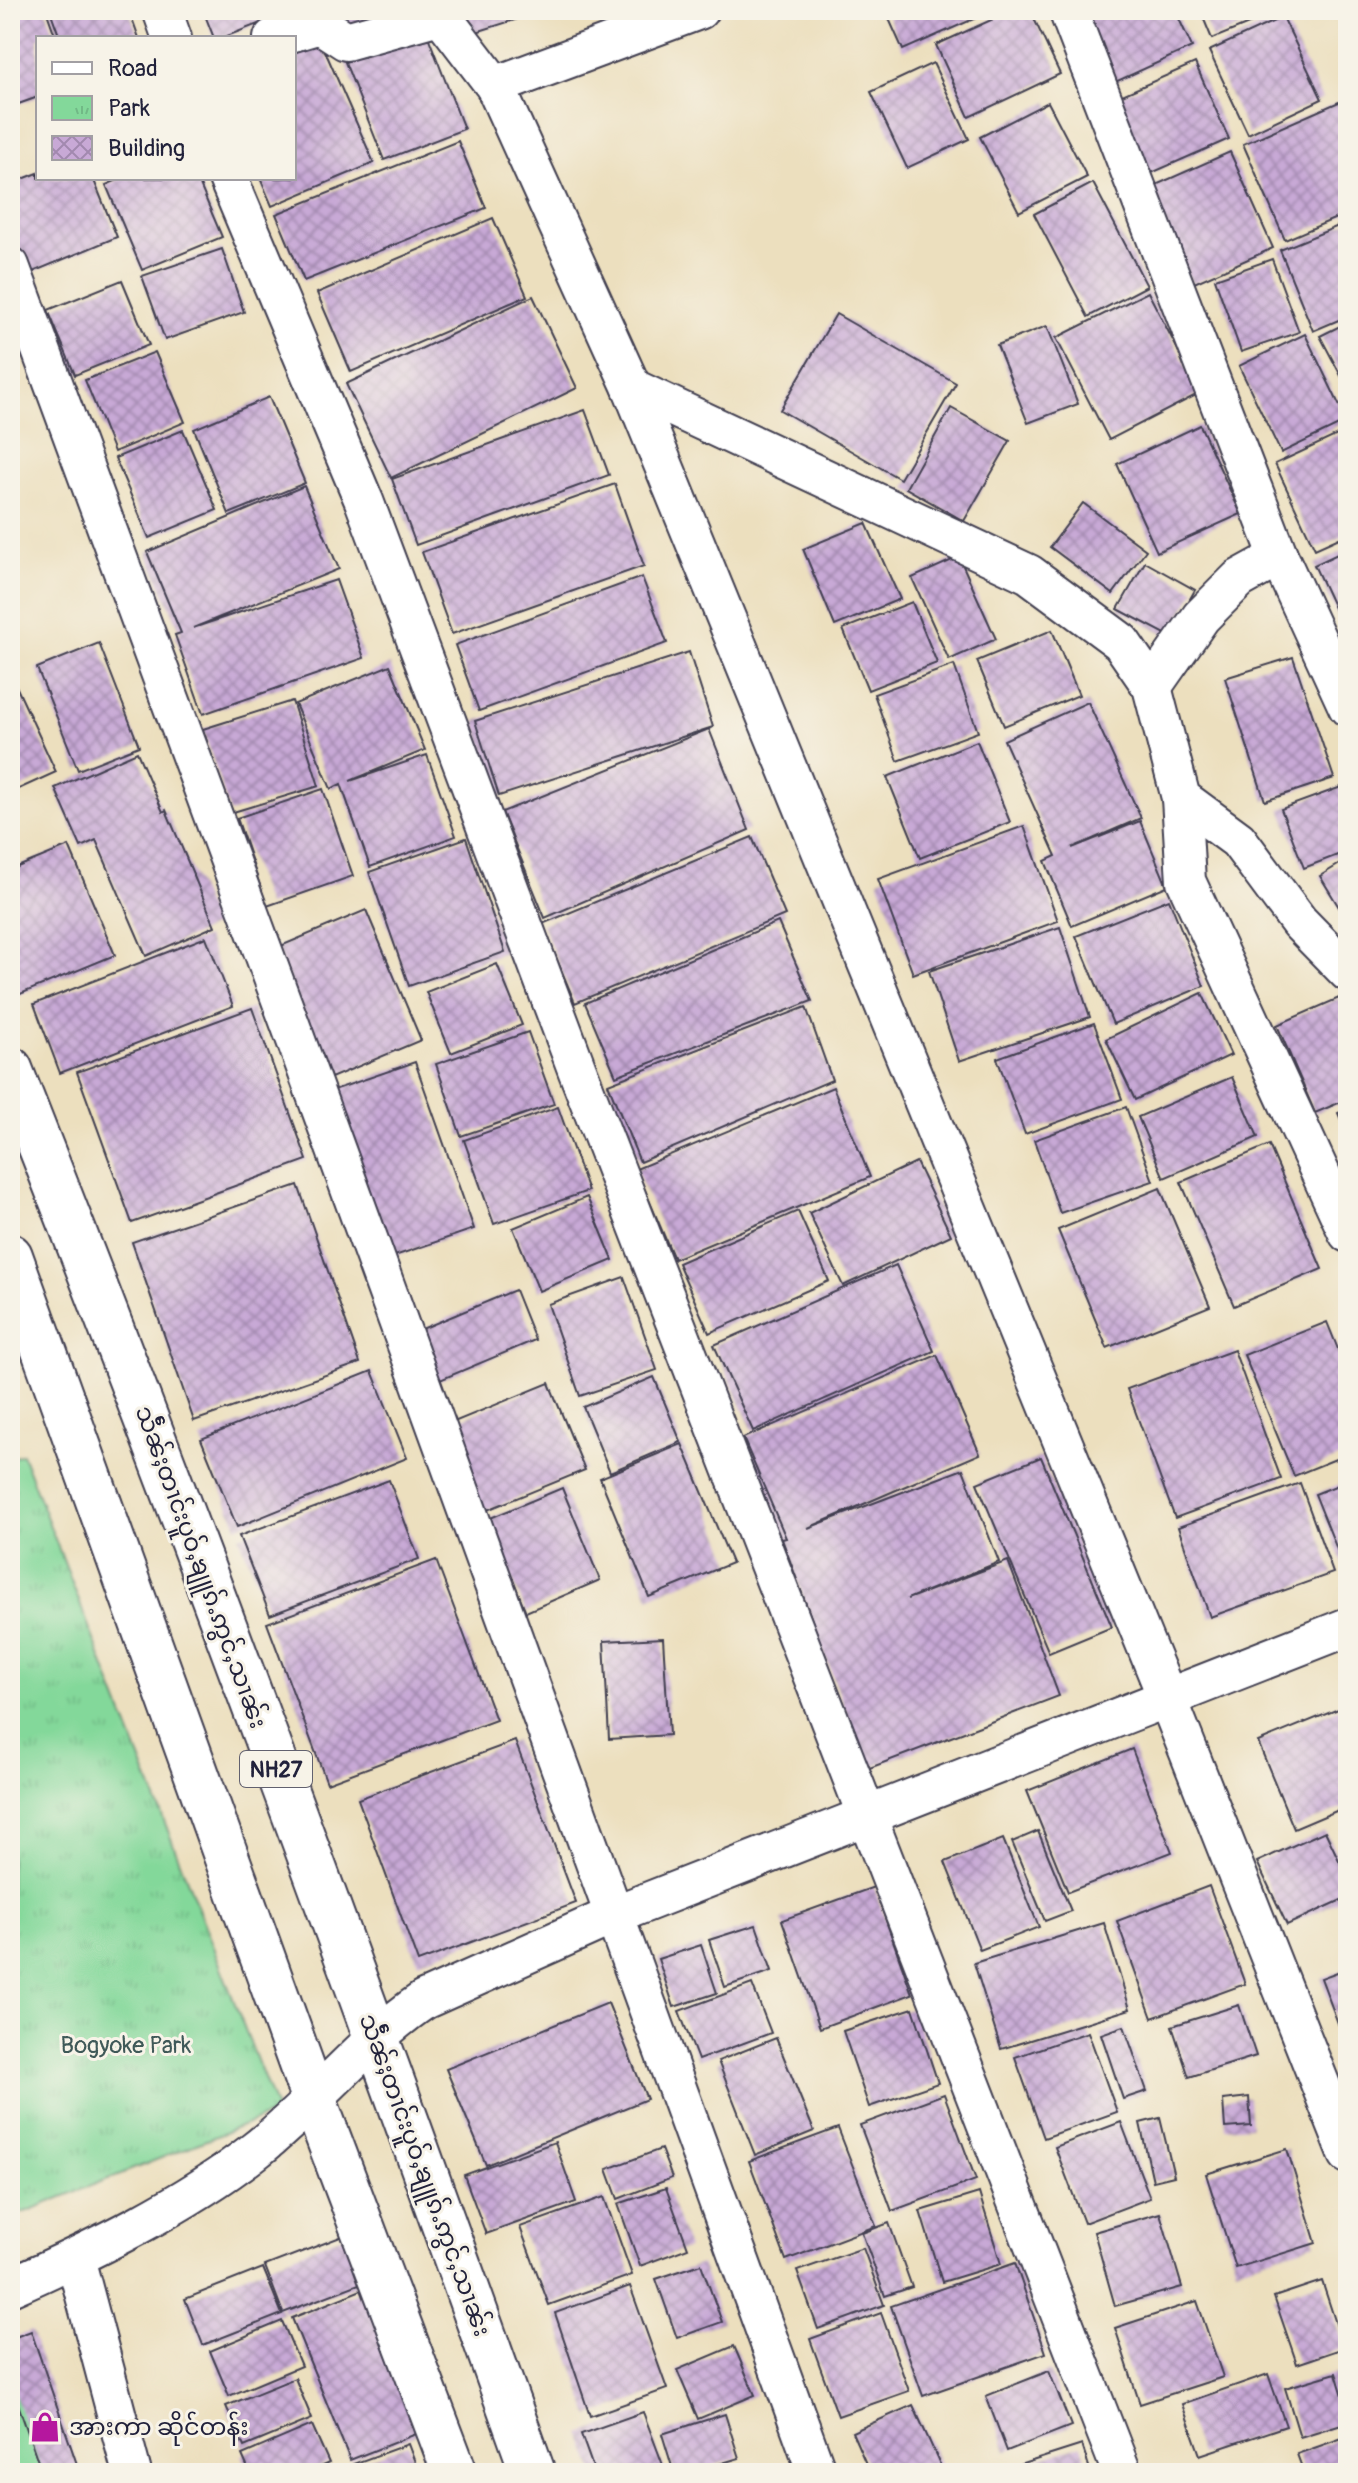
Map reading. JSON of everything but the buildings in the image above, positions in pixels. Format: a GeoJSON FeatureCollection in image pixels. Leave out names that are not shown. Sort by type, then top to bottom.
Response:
{"type":"FeatureCollection","features":[{"type":"Feature","properties":{"kind":"highway","name":"သဵႅၼ်ႈတၢင်းပူဝ်ႇၶျူၵ်ႉဢွင်ႇသၢၼ်း"},"geometry":{"type":"LineString","coordinates":[[10,1069],[117,1341],[376,2038],[533,2473]]}},
{"type":"Feature","properties":{"kind":"highway"},"geometry":{"type":"LineString","coordinates":[[10,1256],[314,2100],[455,2473]]}},
{"type":"Feature","properties":{"kind":"street"},"geometry":{"type":"LineString","coordinates":[[162,10],[171,36]]}},
{"type":"Feature","properties":{"kind":"street"},"geometry":{"type":"LineString","coordinates":[[495,86],[699,10]]}},
{"type":"Feature","properties":{"kind":"street"},"geometry":{"type":"LineString","coordinates":[[1068,10],[1279,557],[1348,707]]}},
{"type":"Feature","properties":{"kind":"street"},"geometry":{"type":"LineString","coordinates":[[280,36],[320,24],[346,41],[438,13],[495,86],[632,388],[1167,1697],[1348,2154]]}},
{"type":"Feature","properties":{"kind":"street"},"geometry":{"type":"LineString","coordinates":[[229,180],[364,501],[572,1057],[1122,2473]]}},
{"type":"Feature","properties":{"kind":"street"},"geometry":{"type":"LineString","coordinates":[[10,266],[288,1017],[817,2473]]}},
{"type":"Feature","properties":{"kind":"street"},"geometry":{"type":"LineString","coordinates":[[632,388],[1029,574],[1121,642],[1152,687],[1181,798],[1186,881],[1348,1233]]}},
{"type":"Feature","properties":{"kind":"street"},"geometry":{"type":"LineString","coordinates":[[1152,687],[1201,617],[1239,579],[1279,557]]}},
{"type":"Feature","properties":{"kind":"street"},"geometry":{"type":"LineString","coordinates":[[1181,798],[1238,840],[1299,922],[1348,972]]}},
{"type":"Feature","properties":{"kind":"street"},"geometry":{"type":"LineString","coordinates":[[10,2287],[75,2258],[207,2185],[256,2151],[314,2100],[397,2018],[424,2000],[614,1915],[1348,1627]]}},
{"type":"Feature","properties":{"kind":"street"},"geometry":{"type":"LineString","coordinates":[[75,2258],[132,2473]]}},
{"type":"Feature","properties":{"kind":"green space","name":"Bogyoke Park"},"geometry":{"type":"Polygon","coordinates":[[[22,1454],[277,2112],[10,2218],[10,1459],[22,1454]]]}},
{"type":"Feature","properties":{"kind":"green space"},"geometry":{"type":"Polygon","coordinates":[[[10,2355],[43,2473],[10,2473],[10,2355]]]}},
{"type":"Feature","properties":{"kind":"place","name":"အားကာ ဆိုင်တန်း"},"geometry":{"type":"Point","coordinates":[45,2427]}}]}
